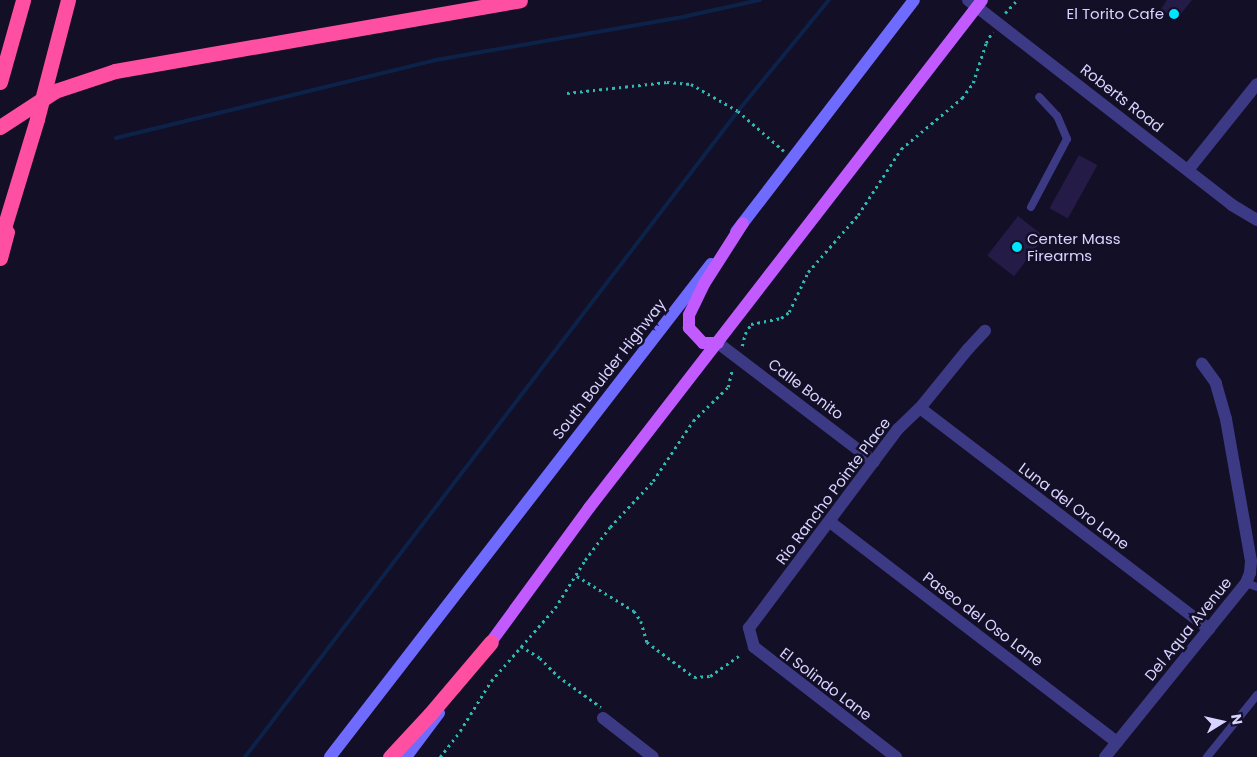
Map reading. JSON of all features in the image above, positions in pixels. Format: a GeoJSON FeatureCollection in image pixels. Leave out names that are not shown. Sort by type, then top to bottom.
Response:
{"type":"FeatureCollection","features":[{"type":"Feature","properties":{"kind":"highway"},"geometry":{"type":"LineString","coordinates":[[0,82],[23,0]]}},
{"type":"Feature","properties":{"kind":"highway"},"geometry":{"type":"LineString","coordinates":[[0,258],[68,0]]}},
{"type":"Feature","properties":{"kind":"highway"},"geometry":{"type":"LineString","coordinates":[[0,127],[54,91],[115,71],[520,0]]}},
{"type":"Feature","properties":{"kind":"highway"},"geometry":{"type":"LineString","coordinates":[[0,241],[37,119]]}},
{"type":"Feature","properties":{"kind":"highway"},"geometry":{"type":"LineString","coordinates":[[390,757],[430,714],[491,642]]}},
{"type":"Feature","properties":{"kind":"main road","name":"South Boulder Highway"},"geometry":{"type":"LineString","coordinates":[[330,757],[914,0]]}},
{"type":"Feature","properties":{"kind":"main road"},"geometry":{"type":"LineString","coordinates":[[406,757],[589,508],[718,343],[976,2]]}},
{"type":"Feature","properties":{"kind":"main road"},"geometry":{"type":"LineString","coordinates":[[718,343],[703,343],[689,328],[689,315],[704,284],[743,223]]}},
{"type":"Feature","properties":{"kind":"street","name":"Roberts Road"},"geometry":{"type":"LineString","coordinates":[[976,2],[998,23],[1232,205],[1257,220]]}},
{"type":"Feature","properties":{"kind":"street"},"geometry":{"type":"LineString","coordinates":[[1188,170],[1257,84]]}},
{"type":"Feature","properties":{"kind":"street","name":"Rio Rancho Pointe Place"},"geometry":{"type":"LineString","coordinates":[[749,628],[898,429],[920,408],[985,331]]}},
{"type":"Feature","properties":{"kind":"street","name":"Calle Bonito"},"geometry":{"type":"LineString","coordinates":[[718,343],[874,462]]}},
{"type":"Feature","properties":{"kind":"street","name":"Del Aqua Avenue"},"geometry":{"type":"LineString","coordinates":[[1105,757],[1209,629],[1252,585],[1251,561],[1226,419],[1216,383],[1202,364]]}},
{"type":"Feature","properties":{"kind":"street","name":"Luna del Oro Lane"},"geometry":{"type":"LineString","coordinates":[[920,408],[1209,629]]}},
{"type":"Feature","properties":{"kind":"street","name":"Paseo del Oso Lane"},"geometry":{"type":"LineString","coordinates":[[830,522],[1116,742]]}},
{"type":"Feature","properties":{"kind":"street","name":"El Solindo Lane"},"geometry":{"type":"LineString","coordinates":[[749,628],[754,647],[896,757]]}},
{"type":"Feature","properties":{"kind":"street"},"geometry":{"type":"LineString","coordinates":[[602,718],[647,755]]}},
{"type":"Feature","properties":{"kind":"lane"},"geometry":{"type":"LineString","coordinates":[[1031,206],[1067,139],[1057,116],[1039,96]]}},
{"type":"Feature","properties":{"kind":"lane"},"geometry":{"type":"LineString","coordinates":[[1207,757],[1257,694]]}},
{"type":"Feature","properties":{"kind":"path"},"geometry":{"type":"LineString","coordinates":[[440,757],[460,731],[491,681],[555,608],[610,527],[653,481],[693,421],[728,386],[745,334],[751,324],[781,318],[789,312],[808,272],[858,215],[901,149],[962,98],[973,83],[986,43],[1010,5],[1018,0]]}},
{"type":"Feature","properties":{"kind":"path"},"geometry":{"type":"LineString","coordinates":[[567,93],[667,82],[691,84],[738,111],[793,158]]}},
{"type":"Feature","properties":{"kind":"path"},"geometry":{"type":"LineString","coordinates":[[576,575],[634,611],[641,621],[647,642],[694,677],[710,676],[739,656]]}},
{"type":"Feature","properties":{"kind":"path"},"geometry":{"type":"LineString","coordinates":[[521,646],[540,658],[558,676],[601,707],[602,718]]}},
{"type":"Feature","properties":{"kind":"building","name":"El Torito Cafe"},"geometry":{"type":"Polygon","coordinates":[[[1167,0],[1192,0],[1176,20],[1161,9],[1167,0]]]}},
{"type":"Feature","properties":{"kind":"building"},"geometry":{"type":"Polygon","coordinates":[[[1079,155],[1097,165],[1068,219],[1049,208],[1079,155]]]}},
{"type":"Feature","properties":{"kind":"building","name":"Center Mass Firearms"},"geometry":{"type":"Polygon","coordinates":[[[1018,216],[1045,237],[1014,276],[987,255],[1018,216]]]}},
{"type":"Feature","properties":{"kind":"waterway"},"geometry":{"type":"LineString","coordinates":[[116,138],[436,60],[687,16],[760,0]]}},
{"type":"Feature","properties":{"kind":"waterway"},"geometry":{"type":"LineString","coordinates":[[245,757],[738,111],[829,0]]}},
{"type":"Feature","properties":{"kind":"place","name":"El Torito Cafe"},"geometry":{"type":"Point","coordinates":[1174,14]}},
{"type":"Feature","properties":{"kind":"place","name":"Center Mass Firearms"},"geometry":{"type":"Point","coordinates":[1017,247]}}]}
